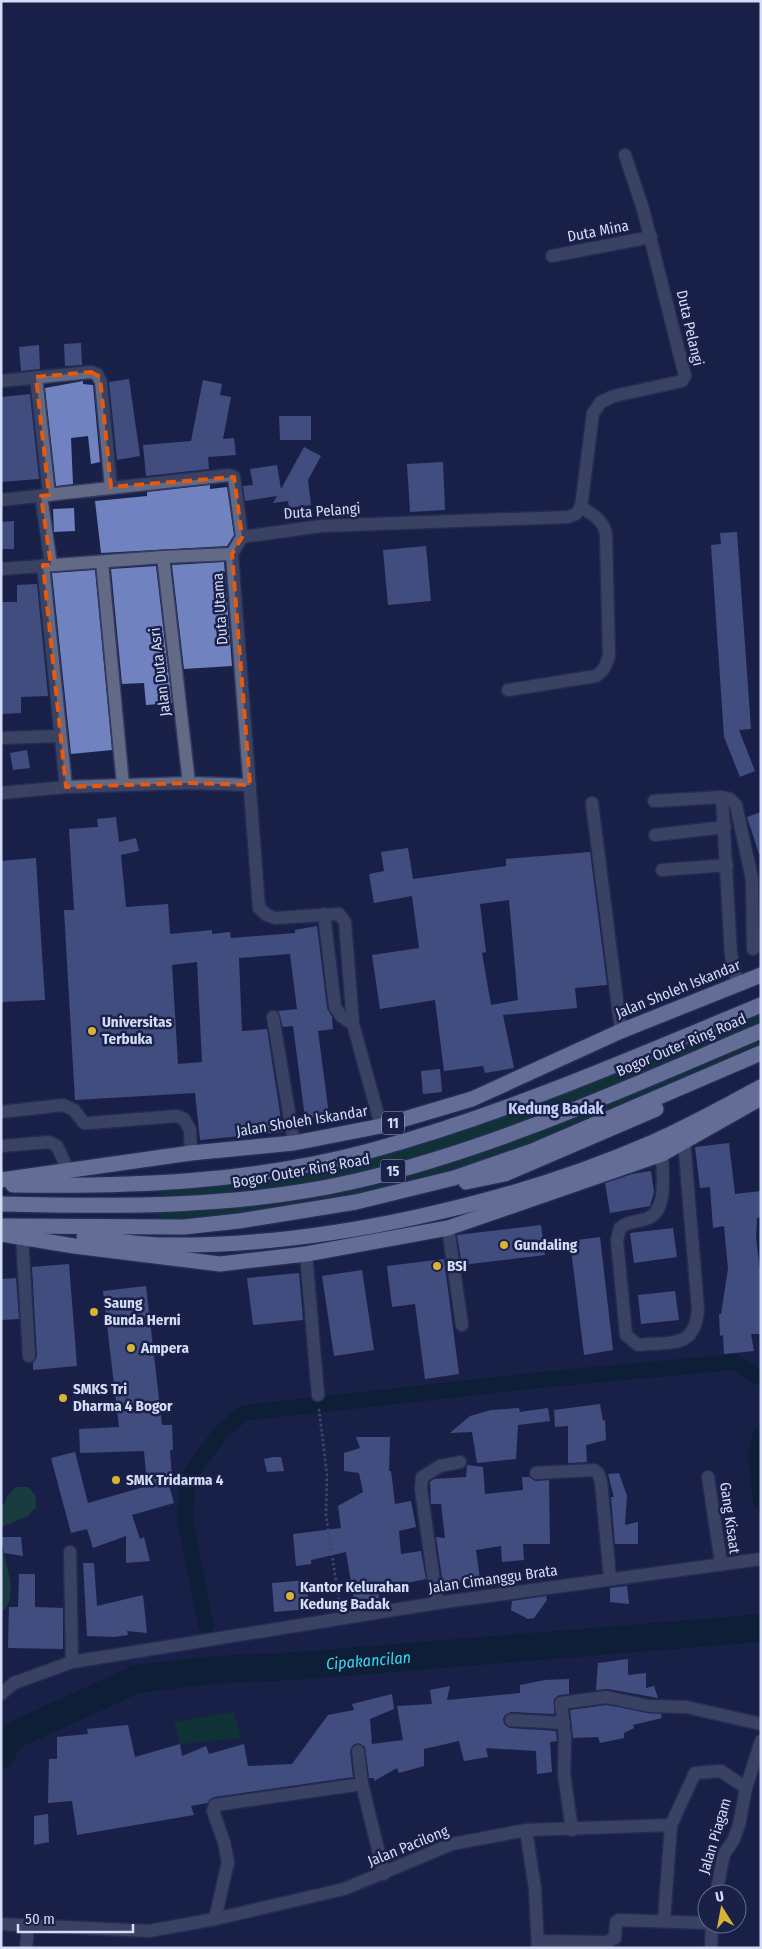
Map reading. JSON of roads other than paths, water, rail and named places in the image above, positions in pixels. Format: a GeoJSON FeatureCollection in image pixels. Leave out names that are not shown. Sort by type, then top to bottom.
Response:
{"type":"FeatureCollection","features":[{"type":"Feature","properties":{"kind":"highway","name":"Jalan Sholeh Iskandar"},"geometry":{"type":"LineString","coordinates":[[1,1180],[191,1153],[294,1142],[382,1126],[472,1099],[621,1031],[761,975]]}},
{"type":"Feature","properties":{"kind":"highway"},"geometry":{"type":"LineString","coordinates":[[112,1186],[373,1141],[505,1101],[676,1032],[761,1001]]}},
{"type":"Feature","properties":{"kind":"highway"},"geometry":{"type":"LineString","coordinates":[[1,1185],[112,1186],[199,1181],[291,1167],[372,1150],[504,1110],[761,1005]]}},
{"type":"Feature","properties":{"kind":"highway","name":"Bogor Outer Ring Road"},"geometry":{"type":"LineString","coordinates":[[1,1204],[132,1207],[237,1200],[355,1181],[441,1159],[542,1123],[761,1030]]}},
{"type":"Feature","properties":{"kind":"highway","name":"15"},"geometry":{"type":"LineString","coordinates":[[1,1226],[184,1227],[248,1220],[356,1202],[454,1178],[535,1150],[761,1053]]}},
{"type":"Feature","properties":{"kind":"highway"},"geometry":{"type":"LineString","coordinates":[[22,1237],[222,1234],[505,1174],[761,1063]]}},
{"type":"Feature","properties":{"kind":"highway"},"geometry":{"type":"LineString","coordinates":[[84,1237],[165,1245],[244,1243],[344,1230],[448,1210],[549,1180],[653,1142],[761,1087]]}},
{"type":"Feature","properties":{"kind":"highway"},"geometry":{"type":"LineString","coordinates":[[1,1234],[74,1246],[220,1264],[306,1254],[448,1228],[662,1154],[761,1098]]}},
{"type":"Feature","properties":{"kind":"street","name":"Duta Pelangi"},"geometry":{"type":"LineString","coordinates":[[242,537],[321,526],[568,517],[576,514],[581,507],[592,413],[602,402],[614,396],[682,381],[685,376],[685,368],[651,237],[625,155]]}},
{"type":"Feature","properties":{"kind":"street","name":"Duta Mina"},"geometry":{"type":"LineString","coordinates":[[552,256],[651,237]]}},
{"type":"Feature","properties":{"kind":"street"},"geometry":{"type":"LineString","coordinates":[[1,381],[92,372],[100,377],[111,487]]}},
{"type":"Feature","properties":{"kind":"street"},"geometry":{"type":"LineString","coordinates":[[36,377],[45,496],[47,565],[60,736],[66,788]]}},
{"type":"Feature","properties":{"kind":"street"},"geometry":{"type":"LineString","coordinates":[[1,500],[232,475],[242,537]]}},
{"type":"Feature","properties":{"kind":"street"},"geometry":{"type":"LineString","coordinates":[[508,690],[596,676],[602,673],[606,664],[609,647],[606,535],[600,520],[581,507]]}},
{"type":"Feature","properties":{"kind":"street","name":"Duta Utama"},"geometry":{"type":"LineString","coordinates":[[242,537],[237,549],[232,554],[259,908],[266,916],[276,918],[339,914],[345,922],[352,1024],[382,1126]]}},
{"type":"Feature","properties":{"kind":"street"},"geometry":{"type":"LineString","coordinates":[[1,570],[47,565],[232,554]]}},
{"type":"Feature","properties":{"kind":"street","name":"Jalan Duta Asri"},"geometry":{"type":"LineString","coordinates":[[163,557],[189,782]]}},
{"type":"Feature","properties":{"kind":"street"},"geometry":{"type":"LineString","coordinates":[[102,562],[123,785]]}},
{"type":"Feature","properties":{"kind":"street"},"geometry":{"type":"LineString","coordinates":[[1,738],[60,736]]}},
{"type":"Feature","properties":{"kind":"street"},"geometry":{"type":"LineString","coordinates":[[1,793],[189,782],[250,785]]}},
{"type":"Feature","properties":{"kind":"street"},"geometry":{"type":"LineString","coordinates":[[722,797],[732,955],[737,983]]}},
{"type":"Feature","properties":{"kind":"street"},"geometry":{"type":"LineString","coordinates":[[654,801],[722,797],[730,799],[736,805],[750,865],[757,948],[732,955]]}},
{"type":"Feature","properties":{"kind":"street"},"geometry":{"type":"LineString","coordinates":[[592,803],[621,1031]]}},
{"type":"Feature","properties":{"kind":"street"},"geometry":{"type":"LineString","coordinates":[[655,835],[725,827]]}},
{"type":"Feature","properties":{"kind":"street"},"geometry":{"type":"LineString","coordinates":[[662,870],[727,865]]}},
{"type":"Feature","properties":{"kind":"street","name":"Duta Utama"},"geometry":{"type":"LineString","coordinates":[[324,914],[335,1007],[341,1016],[352,1024]]}},
{"type":"Feature","properties":{"kind":"street"},"geometry":{"type":"LineString","coordinates":[[273,1017],[294,1142]]}},
{"type":"Feature","properties":{"kind":"street"},"geometry":{"type":"LineString","coordinates":[[1,1112],[63,1106],[74,1110],[84,1123],[177,1116],[184,1119],[190,1130],[191,1153]]}},
{"type":"Feature","properties":{"kind":"street"},"geometry":{"type":"LineString","coordinates":[[662,1154],[662,1197],[658,1209],[654,1215],[646,1219],[626,1223],[620,1228],[618,1240],[626,1335],[638,1345],[683,1340],[692,1335],[697,1324],[698,1309],[684,1141]]}},
{"type":"Feature","properties":{"kind":"street"},"geometry":{"type":"LineString","coordinates":[[1,1146],[49,1142],[57,1146],[68,1170]]}},
{"type":"Feature","properties":{"kind":"street"},"geometry":{"type":"LineString","coordinates":[[448,1228],[462,1325]]}},
{"type":"Feature","properties":{"kind":"street"},"geometry":{"type":"LineString","coordinates":[[22,1237],[28,1356]]}},
{"type":"Feature","properties":{"kind":"street"},"geometry":{"type":"LineString","coordinates":[[306,1254],[318,1401]]}},
{"type":"Feature","properties":{"kind":"street"},"geometry":{"type":"LineString","coordinates":[[437,1603],[421,1488],[422,1477],[440,1466],[460,1462]]}},
{"type":"Feature","properties":{"kind":"street"},"geometry":{"type":"LineString","coordinates":[[536,1472],[594,1470],[598,1473],[601,1482],[610,1578]]}},
{"type":"Feature","properties":{"kind":"street","name":"Gang Kisaat"},"geometry":{"type":"LineString","coordinates":[[708,1477],[721,1563]]}},
{"type":"Feature","properties":{"kind":"street"},"geometry":{"type":"LineString","coordinates":[[70,1552],[72,1662]]}},
{"type":"Feature","properties":{"kind":"street","name":"Jalan Cimanggu Brata"},"geometry":{"type":"LineString","coordinates":[[1,1694],[14,1683],[72,1662],[437,1603],[761,1559]]}},
{"type":"Feature","properties":{"kind":"street"},"geometry":{"type":"LineString","coordinates":[[572,1830],[564,1774],[564,1723],[561,1703],[606,1697],[649,1706],[686,1707],[761,1724]]}},
{"type":"Feature","properties":{"kind":"street"},"geometry":{"type":"LineString","coordinates":[[511,1720],[564,1723]]}},
{"type":"Feature","properties":{"kind":"street"},"geometry":{"type":"LineString","coordinates":[[664,1920],[671,1825],[696,1773],[721,1771],[746,1788],[761,1741]]}},
{"type":"Feature","properties":{"kind":"street"},"geometry":{"type":"LineString","coordinates":[[358,1751],[362,1784],[384,1874]]}},
{"type":"Feature","properties":{"kind":"street"},"geometry":{"type":"LineString","coordinates":[[215,1920],[228,1862],[224,1842],[213,1811],[215,1805],[362,1784]]}},
{"type":"Feature","properties":{"kind":"street","name":"Jalan Piagam"},"geometry":{"type":"LineString","coordinates":[[718,1884],[724,1854],[733,1841],[739,1825],[746,1788]]}},
{"type":"Feature","properties":{"kind":"street","name":"Jalan Pacilong"},"geometry":{"type":"LineString","coordinates":[[1,1924],[149,1930],[215,1920],[344,1889],[384,1874],[452,1844],[526,1830],[572,1830],[671,1825]]}},
{"type":"Feature","properties":{"kind":"street"},"geometry":{"type":"LineString","coordinates":[[526,1830],[535,1888],[538,1944],[606,1942],[615,1938],[616,1922],[619,1920],[697,1922]]}},
{"type":"Feature","properties":{"kind":"street"},"geometry":{"type":"LineString","coordinates":[[26,1948],[28,1926]]}},
{"type":"Feature","properties":{"kind":"street"},"geometry":{"type":"LineString","coordinates":[[711,1948],[712,1934]]}},
{"type":"Feature","properties":{"kind":"waterway"},"geometry":{"type":"LineString","coordinates":[[206,1626],[185,1520],[188,1478],[220,1433],[244,1413],[549,1379],[734,1362],[761,1378]]}},
{"type":"Feature","properties":{"kind":"waterway"},"geometry":{"type":"LineString","coordinates":[[761,1433],[756,1455],[761,1502]]}},
{"type":"Feature","properties":{"kind":"waterway","name":"Cipakancilan"},"geometry":{"type":"LineString","coordinates":[[1,1755],[10,1737],[137,1679],[213,1670],[297,1666],[761,1628]]}},
{"type":"Feature","properties":{"kind":"place","name":"Universitas Terbuka"},"geometry":{"type":"Point","coordinates":[92,1031]}},
{"type":"Feature","properties":{"kind":"place","name":"Gundaling"},"geometry":{"type":"Point","coordinates":[504,1245]}},
{"type":"Feature","properties":{"kind":"place","name":"BSI"},"geometry":{"type":"Point","coordinates":[437,1266]}},
{"type":"Feature","properties":{"kind":"place","name":"Saung Bunda Herni"},"geometry":{"type":"Point","coordinates":[94,1312]}},
{"type":"Feature","properties":{"kind":"place","name":"Ampera"},"geometry":{"type":"Point","coordinates":[131,1348]}},
{"type":"Feature","properties":{"kind":"place","name":"SMKS Tri Dharma 4 Bogor"},"geometry":{"type":"Point","coordinates":[63,1398]}},
{"type":"Feature","properties":{"kind":"place","name":"SMK Tridarma 4"},"geometry":{"type":"Point","coordinates":[116,1480]}},
{"type":"Feature","properties":{"kind":"place","name":"Kantor Kelurahan Kedung Badak"},"geometry":{"type":"Point","coordinates":[290,1596]}},
{"type":"Feature","properties":{"kind":"district","name":"Kedung Badak"},"geometry":{"type":"Point","coordinates":[556,1108]}}]}
